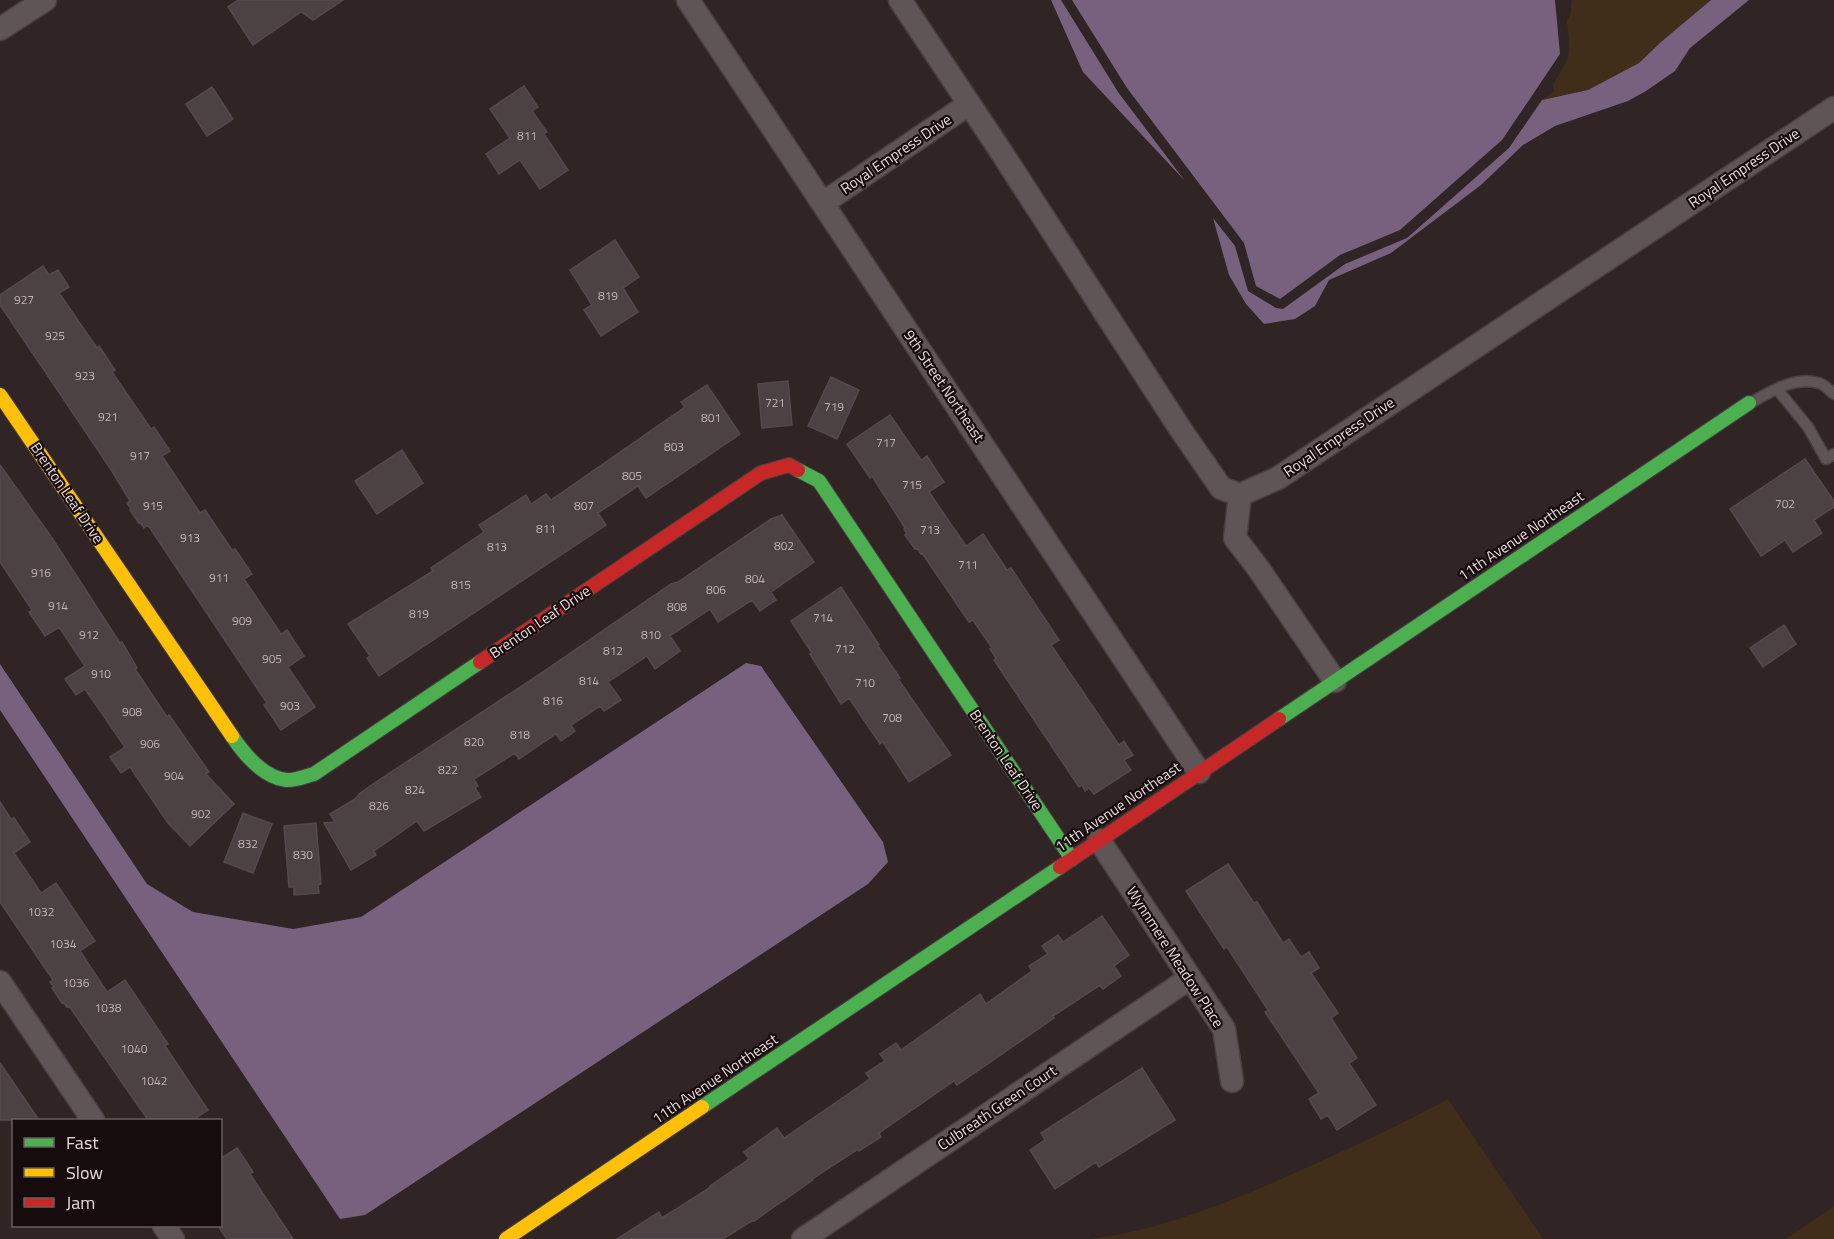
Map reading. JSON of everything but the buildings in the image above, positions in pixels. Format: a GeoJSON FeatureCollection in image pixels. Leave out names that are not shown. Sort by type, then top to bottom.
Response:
{"type":"FeatureCollection","features":[{"type":"Feature","properties":{"kind":"street"},"geometry":{"type":"LineString","coordinates":[[0,29],[45,0]]}},
{"type":"Feature","properties":{"kind":"street","name":"9th Street Northeast"},"geometry":{"type":"LineString","coordinates":[[688,0],[1199,772]]}},
{"type":"Feature","properties":{"kind":"street"},"geometry":{"type":"LineString","coordinates":[[900,0],[1166,408],[1221,488],[1240,495],[1235,538],[1335,681]]}},
{"type":"Feature","properties":{"kind":"street","name":"Royal Empress Drive"},"geometry":{"type":"LineString","coordinates":[[823,203],[969,104]]}},
{"type":"Feature","properties":{"kind":"street","name":"Royal Empress Drive"},"geometry":{"type":"LineString","coordinates":[[1240,495],[1278,478],[1834,108]]}},
{"type":"Feature","properties":{"kind":"street","name":"Brenton Leaf Drive"},"geometry":{"type":"LineString","coordinates":[[0,395],[242,751],[265,772],[287,780],[314,774],[760,473],[789,465],[819,481],[1072,858]]}},
{"type":"Feature","properties":{"kind":"street","name":"11th Avenue Northeast"},"geometry":{"type":"LineString","coordinates":[[506,1239],[1749,403]]}},
{"type":"Feature","properties":{"kind":"street","name":"Wynnmere Meadow Place"},"geometry":{"type":"LineString","coordinates":[[1099,840],[1224,1029],[1232,1081]]}},
{"type":"Feature","properties":{"kind":"street","name":"Culbreath Green Court"},"geometry":{"type":"LineString","coordinates":[[803,1239],[1190,978]]}},
{"type":"Feature","properties":{"kind":"street"},"geometry":{"type":"LineString","coordinates":[[0,982],[92,1119]]}},
{"type":"Feature","properties":{"kind":"lane"},"geometry":{"type":"LineString","coordinates":[[1749,403],[1777,388],[1797,381],[1820,383],[1834,394]]}},
{"type":"Feature","properties":{"kind":"lane"},"geometry":{"type":"LineString","coordinates":[[1777,388],[1808,427],[1826,459],[1834,454]]}},
{"type":"Feature","properties":{"kind":"shaded area"},"geometry":{"type":"Polygon","coordinates":[[[1051,0],[1061,0],[1118,92],[1185,181],[1083,72],[1051,0]]]}},
{"type":"Feature","properties":{"kind":"shaded area"},"geometry":{"type":"Polygon","coordinates":[[[1072,0],[1555,0],[1560,54],[1502,140],[1400,230],[1340,255],[1280,299],[1256,286],[1244,243],[1127,88],[1072,0]]]}},
{"type":"Feature","properties":{"kind":"shaded area"},"geometry":{"type":"Polygon","coordinates":[[[1572,0],[1711,0],[1639,63],[1588,90],[1542,100],[1554,91],[1553,84],[1569,54],[1567,20],[1570,16],[1572,0]]]}},
{"type":"Feature","properties":{"kind":"shaded area"},"geometry":{"type":"Polygon","coordinates":[[[1711,0],[1749,0],[1690,48],[1675,71],[1646,91],[1628,101],[1555,126],[1523,145],[1481,185],[1391,253],[1329,280],[1315,306],[1295,319],[1264,324],[1246,304],[1229,275],[1213,218],[1235,246],[1248,291],[1276,308],[1283,309],[1345,264],[1407,238],[1509,148],[1542,100],[1588,90],[1639,63],[1711,0]]]}},
{"type":"Feature","properties":{"kind":"shaded area"},"geometry":{"type":"Polygon","coordinates":[[[746,663],[761,666],[883,842],[888,862],[868,884],[365,1215],[340,1219],[0,710],[0,664],[147,884],[193,912],[293,929],[361,917],[746,663]]]}},
{"type":"Feature","properties":{"kind":"shaded area"},"geometry":{"type":"Polygon","coordinates":[[[1448,1099],[1543,1239],[1091,1239],[1147,1228],[1229,1201],[1343,1151],[1448,1099]]]}},
{"type":"Feature","properties":{"kind":"shaded area"},"geometry":{"type":"Polygon","coordinates":[[[1834,1206],[1834,1239],[1786,1239],[1834,1206]]]}},
{"type":"Feature","properties":{"kind":"traffic: fast"},"geometry":{"type":"LineString","coordinates":[[1279,719],[1749,403]]}},
{"type":"Feature","properties":{"kind":"traffic: fast"},"geometry":{"type":"LineString","coordinates":[[798,470],[819,481],[1072,859]]}},
{"type":"Feature","properties":{"kind":"traffic: fast"},"geometry":{"type":"LineString","coordinates":[[232,736],[248,757],[262,770],[278,778],[289,780],[314,774],[480,662]]}},
{"type":"Feature","properties":{"kind":"traffic: fast"},"geometry":{"type":"LineString","coordinates":[[702,1107],[1060,867]]}},
{"type":"Feature","properties":{"kind":"traffic: slow"},"geometry":{"type":"LineString","coordinates":[[0,395],[232,736]]}},
{"type":"Feature","properties":{"kind":"traffic: slow"},"geometry":{"type":"LineString","coordinates":[[506,1239],[702,1107]]}},
{"type":"Feature","properties":{"kind":"traffic: jam"},"geometry":{"type":"LineString","coordinates":[[480,662],[761,473],[789,465],[798,470]]}},
{"type":"Feature","properties":{"kind":"traffic: jam"},"geometry":{"type":"LineString","coordinates":[[1060,867],[1279,719]]}}]}
